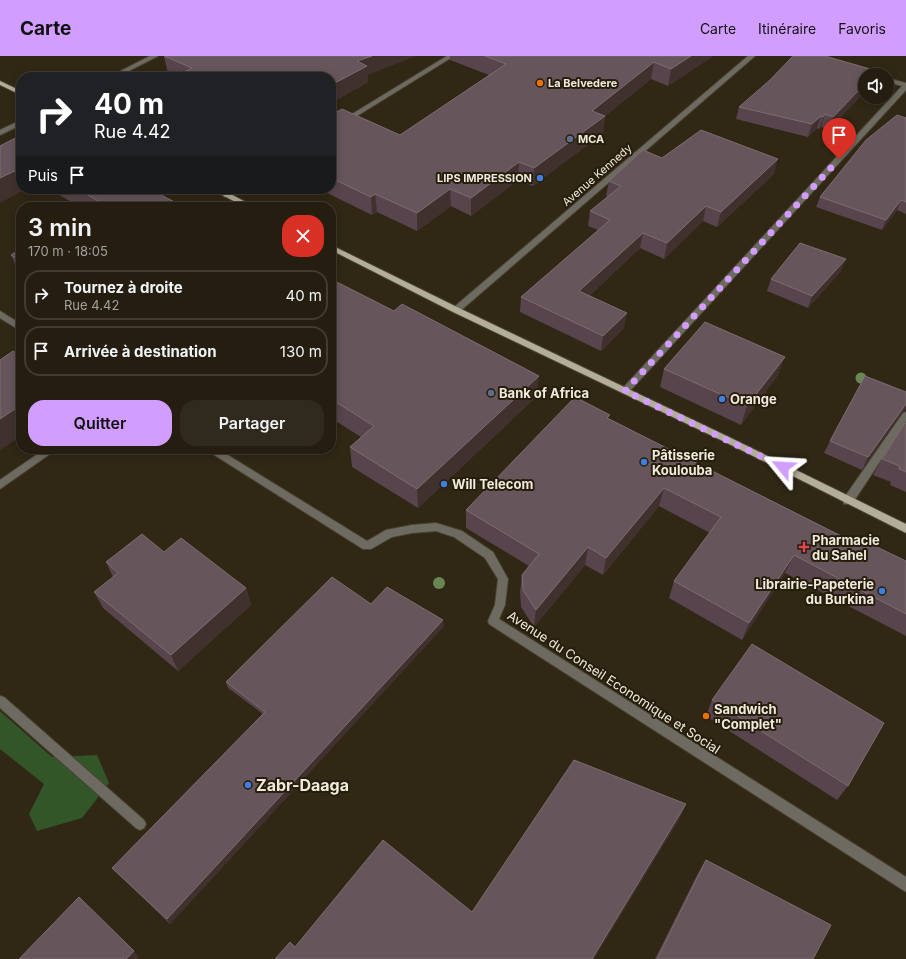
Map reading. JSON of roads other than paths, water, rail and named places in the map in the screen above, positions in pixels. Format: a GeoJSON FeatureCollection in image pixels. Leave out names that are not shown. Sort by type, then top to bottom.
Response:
{"type":"FeatureCollection","features":[{"type":"Feature","properties":{"kind":"main road"},"geometry":{"type":"LineString","coordinates":[[0,83],[16,91]]}},
{"type":"Feature","properties":{"kind":"main road"},"geometry":{"type":"LineString","coordinates":[[227,195],[241,202]]}},
{"type":"Feature","properties":{"kind":"main road"},"geometry":{"type":"LineString","coordinates":[[336,250],[456,310],[730,441],[906,529]]}},
{"type":"Feature","properties":{"kind":"street"},"geometry":{"type":"LineString","coordinates":[[122,72],[155,56]]}},
{"type":"Feature","properties":{"kind":"street"},"geometry":{"type":"LineString","coordinates":[[336,127],[451,56]]}},
{"type":"Feature","properties":{"kind":"street","name":"Avenue Kennedy"},"geometry":{"type":"LineString","coordinates":[[456,310],[752,56]]}},
{"type":"Feature","properties":{"kind":"street"},"geometry":{"type":"LineString","coordinates":[[625,391],[906,86],[894,82]]}},
{"type":"Feature","properties":{"kind":"street"},"geometry":{"type":"LineString","coordinates":[[0,133],[16,125]]}},
{"type":"Feature","properties":{"kind":"street"},"geometry":{"type":"LineString","coordinates":[[0,314],[16,325]]}},
{"type":"Feature","properties":{"kind":"street"},"geometry":{"type":"LineString","coordinates":[[848,500],[906,415]]}},
{"type":"Feature","properties":{"kind":"street"},"geometry":{"type":"LineString","coordinates":[[0,485],[45,454]]}},
{"type":"Feature","properties":{"kind":"street","name":"Avenue du Conseil Economique et Social"},"geometry":{"type":"LineString","coordinates":[[220,454],[366,546],[390,533],[412,529],[436,527],[458,534],[489,555],[503,578],[500,605],[493,621],[906,885]]}},
{"type":"Feature","properties":{"kind":"street"},"geometry":{"type":"LineString","coordinates":[[0,701],[140,824]]}},
{"type":"Feature","properties":{"kind":"place","name":"La Belvedere"},"geometry":{"type":"Point","coordinates":[540,83]}},
{"type":"Feature","properties":{"kind":"place","name":"MCA"},"geometry":{"type":"Point","coordinates":[570,139]}},
{"type":"Feature","properties":{"kind":"place","name":"LIPS IMPRESSION"},"geometry":{"type":"Point","coordinates":[540,178]}},
{"type":"Feature","properties":{"kind":"place","name":"Bank of Africa"},"geometry":{"type":"Point","coordinates":[491,393]}},
{"type":"Feature","properties":{"kind":"place","name":"Orange"},"geometry":{"type":"Point","coordinates":[722,399]}},
{"type":"Feature","properties":{"kind":"place","name":"Pâtisserie Koulouba"},"geometry":{"type":"Point","coordinates":[644,462]}},
{"type":"Feature","properties":{"kind":"place","name":"Will Telecom"},"geometry":{"type":"Point","coordinates":[444,484]}},
{"type":"Feature","properties":{"kind":"place","name":"Pharmacie du Sahel"},"geometry":{"type":"Point","coordinates":[804,547]}},
{"type":"Feature","properties":{"kind":"place","name":"Librairie-Papeterie du Burkina"},"geometry":{"type":"Point","coordinates":[882,591]}},
{"type":"Feature","properties":{"kind":"place","name":"Sandwich \"Complet\""},"geometry":{"type":"Point","coordinates":[706,716]}},
{"type":"Feature","properties":{"kind":"place","name":"Zabr-Daaga"},"geometry":{"type":"Point","coordinates":[248,785]}}]}
